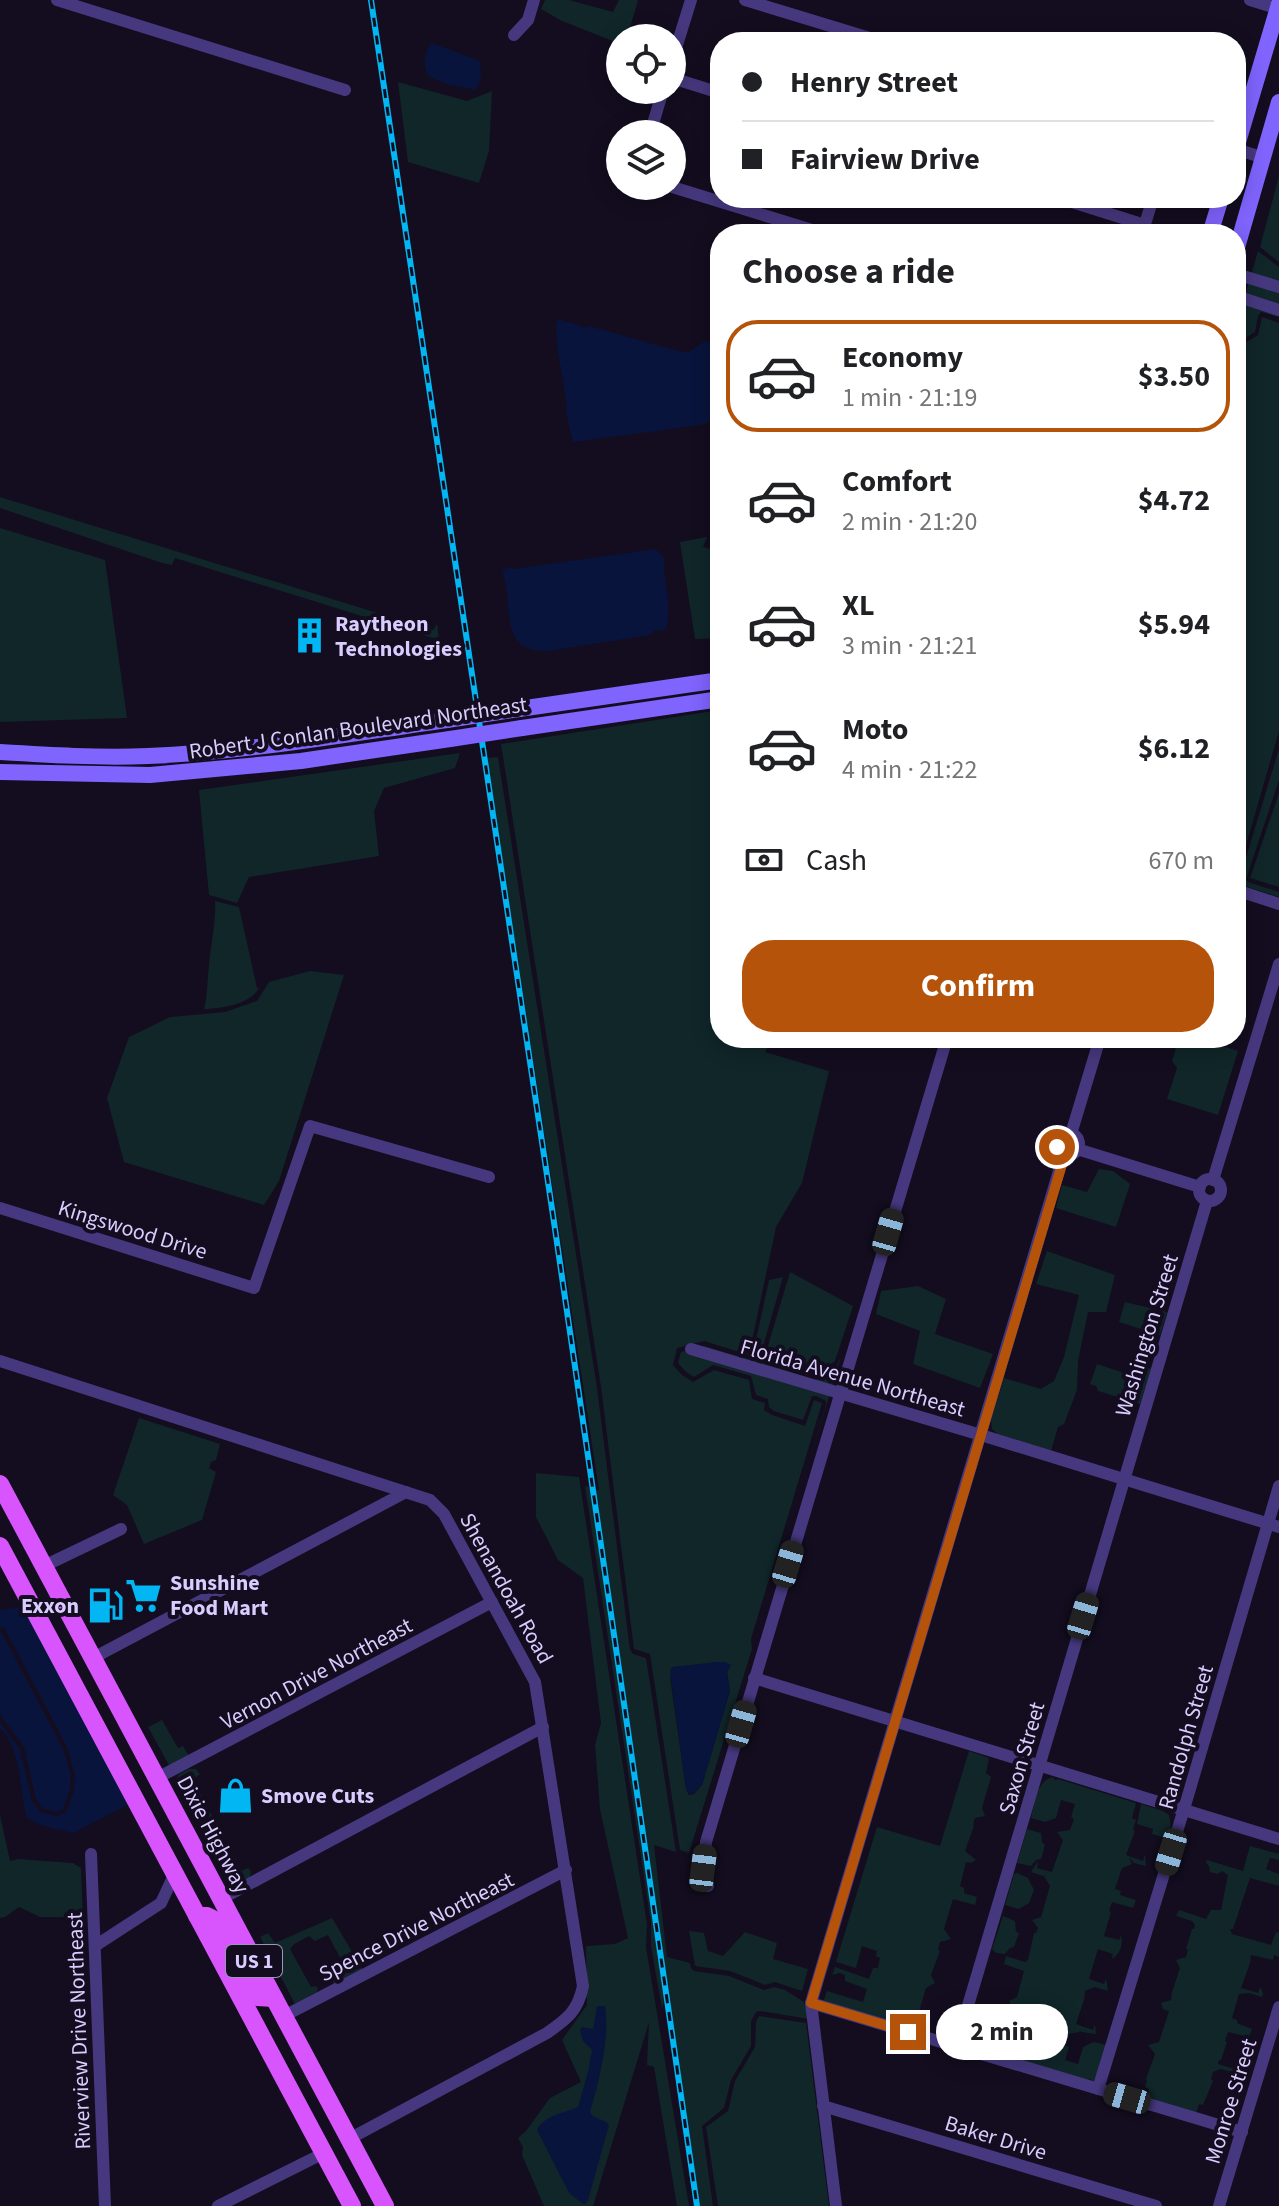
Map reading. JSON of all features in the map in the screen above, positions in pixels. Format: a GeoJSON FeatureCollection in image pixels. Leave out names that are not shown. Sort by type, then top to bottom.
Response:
{"type":"FeatureCollection","features":[{"type":"Feature","properties":{"kind":"main road"},"geometry":{"type":"LineString","coordinates":[[1246,116],[1279,7]]}},
{"type":"Feature","properties":{"kind":"main road"},"geometry":{"type":"LineString","coordinates":[[1244,224],[1279,102]]}},
{"type":"Feature","properties":{"kind":"main road","name":"Robert J Conlan Boulevard Northeast"},"geometry":{"type":"LineString","coordinates":[[0,752],[131,756],[223,751],[710,681]]}},
{"type":"Feature","properties":{"kind":"main road","name":"Robert J Conlan Boulevard Northeast"},"geometry":{"type":"LineString","coordinates":[[0,772],[164,774],[301,761],[710,700]]}},
{"type":"Feature","properties":{"kind":"main road","name":"Dixie Highway"},"geometry":{"type":"LineString","coordinates":[[0,1484],[385,2206]]}},
{"type":"Feature","properties":{"kind":"main road","name":"US 1"},"geometry":{"type":"LineString","coordinates":[[0,1546],[352,2206]]}},
{"type":"Feature","properties":{"kind":"main road"},"geometry":{"type":"LineString","coordinates":[[55,1649],[74,1658],[93,1658]]}},
{"type":"Feature","properties":{"kind":"main road"},"geometry":{"type":"LineString","coordinates":[[70,1676],[88,1677],[111,1690]]}},
{"type":"Feature","properties":{"kind":"main road"},"geometry":{"type":"LineString","coordinates":[[221,1899],[202,1898],[192,1905],[215,1920],[257,1997],[274,1998]]}},
{"type":"Feature","properties":{"kind":"main road"},"geometry":{"type":"LineString","coordinates":[[310,2126],[338,2140],[349,2139]]}},
{"type":"Feature","properties":{"kind":"main road"},"geometry":{"type":"LineString","coordinates":[[324,2153],[343,2157],[367,2171]]}},
{"type":"Feature","properties":{"kind":"street"},"geometry":{"type":"LineString","coordinates":[[57,0],[345,90]]}},
{"type":"Feature","properties":{"kind":"street"},"geometry":{"type":"LineString","coordinates":[[514,35],[528,20],[534,0]]}},
{"type":"Feature","properties":{"kind":"street"},"geometry":{"type":"LineString","coordinates":[[684,24],[691,0]]}},
{"type":"Feature","properties":{"kind":"street"},"geometry":{"type":"LineString","coordinates":[[745,0],[850,32]]}},
{"type":"Feature","properties":{"kind":"street"},"geometry":{"type":"LineString","coordinates":[[1250,0],[1279,7]]}},
{"type":"Feature","properties":{"kind":"street"},"geometry":{"type":"LineString","coordinates":[[686,82],[710,90]]}},
{"type":"Feature","properties":{"kind":"street"},"geometry":{"type":"LineString","coordinates":[[1246,152],[1264,158]]}},
{"type":"Feature","properties":{"kind":"street"},"geometry":{"type":"LineString","coordinates":[[686,191],[710,199]]}},
{"type":"Feature","properties":{"kind":"street"},"geometry":{"type":"LineString","coordinates":[[740,208],[792,224]]}},
{"type":"Feature","properties":{"kind":"street"},"geometry":{"type":"LineString","coordinates":[[1086,208],[1130,224]]}},
{"type":"Feature","properties":{"kind":"street"},"geometry":{"type":"LineString","coordinates":[[1246,277],[1279,287]]}},
{"type":"Feature","properties":{"kind":"street"},"geometry":{"type":"LineString","coordinates":[[1246,299],[1279,310]]}},
{"type":"Feature","properties":{"kind":"street"},"geometry":{"type":"LineString","coordinates":[[1246,893],[1279,904]]}},
{"type":"Feature","properties":{"kind":"street"},"geometry":{"type":"LineString","coordinates":[[1213,1180],[1279,964]]}},
{"type":"Feature","properties":{"kind":"street"},"geometry":{"type":"LineString","coordinates":[[708,1886],[703,1868],[706,1842],[944,1048]]}},
{"type":"Feature","properties":{"kind":"street"},"geometry":{"type":"LineString","coordinates":[[1071,1134],[1097,1048]]}},
{"type":"Feature","properties":{"kind":"street","name":"Kingswood Drive"},"geometry":{"type":"LineString","coordinates":[[0,1208],[254,1288],[310,1126],[489,1177]]}},
{"type":"Feature","properties":{"kind":"street"},"geometry":{"type":"LineString","coordinates":[[1064,1134],[1071,1134],[1077,1138],[1077,1149],[1064,1154],[1057,1147],[1057,1141],[1064,1134]]}},
{"type":"Feature","properties":{"kind":"street"},"geometry":{"type":"LineString","coordinates":[[1077,1149],[1200,1187]]}},
{"type":"Feature","properties":{"kind":"street"},"geometry":{"type":"LineString","coordinates":[[836,2206],[811,2003],[1064,1154]]}},
{"type":"Feature","properties":{"kind":"street"},"geometry":{"type":"LineString","coordinates":[[1206,1180],[1213,1180],[1219,1184],[1220,1195],[1207,1201],[1201,1197],[1200,1187],[1206,1180]]}},
{"type":"Feature","properties":{"kind":"street","name":"Washington Street"},"geometry":{"type":"LineString","coordinates":[[1123,1480],[1207,1201]]}},
{"type":"Feature","properties":{"kind":"street","name":"Florida Avenue Northeast"},"geometry":{"type":"LineString","coordinates":[[691,1349],[1274,1526]]}},
{"type":"Feature","properties":{"kind":"street","name":"Shenandoah Road"},"geometry":{"type":"LineString","coordinates":[[0,1361],[430,1500],[444,1514],[535,1682],[583,1986],[579,2004],[565,2021],[547,2033],[349,2139]]}},
{"type":"Feature","properties":{"kind":"street","name":"Saxon Street"},"geometry":{"type":"LineString","coordinates":[[956,2046],[1123,1480]]}},
{"type":"Feature","properties":{"kind":"street","name":"Randolph Street"},"geometry":{"type":"LineString","coordinates":[[1098,2089],[1274,1526],[1279,1486]]}},
{"type":"Feature","properties":{"kind":"street"},"geometry":{"type":"LineString","coordinates":[[93,1658],[406,1492]]}},
{"type":"Feature","properties":{"kind":"street"},"geometry":{"type":"LineString","coordinates":[[44,1566],[121,1529]]}},
{"type":"Feature","properties":{"kind":"street","name":"Vernon Drive Northeast"},"geometry":{"type":"LineString","coordinates":[[157,1778],[492,1602]]}},
{"type":"Feature","properties":{"kind":"street"},"geometry":{"type":"LineString","coordinates":[[754,1678],[1279,1839]]}},
{"type":"Feature","properties":{"kind":"street"},"geometry":{"type":"LineString","coordinates":[[221,1899],[543,1727]]}},
{"type":"Feature","properties":{"kind":"street","name":"Riverview Drive Northeast"},"geometry":{"type":"LineString","coordinates":[[91,1854],[105,2206]]}},
{"type":"Feature","properties":{"kind":"street","name":"Spence Drive Northeast"},"geometry":{"type":"LineString","coordinates":[[284,2016],[566,1870]]}},
{"type":"Feature","properties":{"kind":"street"},"geometry":{"type":"LineString","coordinates":[[95,1946],[161,1903],[175,1873]]}},
{"type":"Feature","properties":{"kind":"street"},"geometry":{"type":"LineString","coordinates":[[161,1903],[192,1905]]}},
{"type":"Feature","properties":{"kind":"street"},"geometry":{"type":"LineString","coordinates":[[811,2003],[1242,2132]]}},
{"type":"Feature","properties":{"kind":"street","name":"Monroe Street"},"geometry":{"type":"LineString","coordinates":[[1219,2206],[1279,2007]]}},
{"type":"Feature","properties":{"kind":"street","name":"Baker Drive"},"geometry":{"type":"LineString","coordinates":[[823,2106],[1156,2206]]}},
{"type":"Feature","properties":{"kind":"street"},"geometry":{"type":"LineString","coordinates":[[218,2206],[324,2153]]}},
{"type":"Feature","properties":{"kind":"green space"},"geometry":{"type":"Polygon","coordinates":[[[545,0],[569,0],[613,12],[619,0],[638,0],[631,24],[606,24],[606,38],[541,9],[545,0]]]}},
{"type":"Feature","properties":{"kind":"green space"},"geometry":{"type":"Polygon","coordinates":[[[398,82],[467,101],[492,91],[489,151],[479,183],[408,162],[398,82]]]}},
{"type":"Feature","properties":{"kind":"green space"},"geometry":{"type":"Polygon","coordinates":[[[1279,176],[1279,262],[1260,247],[1279,176]]]}},
{"type":"Feature","properties":{"kind":"green space"},"geometry":{"type":"Polygon","coordinates":[[[1258,251],[1279,267],[1279,317],[1261,312],[1255,332],[1246,338],[1246,292],[1258,251]]]}},
{"type":"Feature","properties":{"kind":"green space"},"geometry":{"type":"Polygon","coordinates":[[[1262,317],[1279,323],[1279,731],[1246,845],[1246,342],[1258,335],[1262,317]]]}},
{"type":"Feature","properties":{"kind":"green space"},"geometry":{"type":"Polygon","coordinates":[[[420,472],[439,640],[175,558],[172,565],[162,563],[0,508],[0,497],[433,630],[437,624],[420,472]]]}},
{"type":"Feature","properties":{"kind":"green space"},"geometry":{"type":"Polygon","coordinates":[[[0,528],[105,560],[127,718],[0,722],[0,528]]]}},
{"type":"Feature","properties":{"kind":"green space"},"geometry":{"type":"Polygon","coordinates":[[[707,537],[703,547],[710,549],[710,638],[695,639],[680,542],[707,537]]]}},
{"type":"Feature","properties":{"kind":"green space"},"geometry":{"type":"Polygon","coordinates":[[[710,712],[710,1048],[768,1048],[765,1052],[829,1071],[802,1183],[776,1227],[749,1355],[704,1341],[677,1348],[673,1365],[693,1382],[714,1370],[749,1380],[752,1399],[765,1403],[764,1410],[805,1426],[814,1400],[822,1403],[751,1639],[752,1649],[689,1853],[680,1850],[650,1654],[634,1649],[601,1387],[501,744],[710,712]],[[731,1665],[670,1677],[689,1795],[702,1785],[730,1691],[727,1672],[731,1665]]]}},
{"type":"Feature","properties":{"kind":"green space"},"geometry":{"type":"Polygon","coordinates":[[[1279,749],[1279,780],[1246,879],[1246,858],[1279,749]]]}},
{"type":"Feature","properties":{"kind":"green space"},"geometry":{"type":"Polygon","coordinates":[[[460,753],[455,768],[384,788],[374,811],[379,856],[249,877],[237,903],[209,895],[199,790],[460,753]]]}},
{"type":"Feature","properties":{"kind":"green space"},"geometry":{"type":"Polygon","coordinates":[[[498,757],[597,1388],[630,1650],[646,1658],[676,1852],[654,1845],[667,1957],[690,1963],[694,1971],[729,1976],[764,1990],[774,1987],[785,1990],[804,2002],[809,2019],[760,2011],[751,2021],[751,2046],[731,2080],[724,2108],[702,2126],[713,2206],[694,2206],[664,2000],[662,2009],[651,1946],[651,1923],[585,1486],[599,1490],[487,758],[498,757]]]}},
{"type":"Feature","properties":{"kind":"green space"},"geometry":{"type":"Polygon","coordinates":[[[1279,793],[1279,887],[1250,878],[1279,793]]]}},
{"type":"Feature","properties":{"kind":"green space"},"geometry":{"type":"Polygon","coordinates":[[[1246,879],[1279,892],[1279,897],[1246,887],[1246,879]]]}},
{"type":"Feature","properties":{"kind":"green space"},"geometry":{"type":"Polygon","coordinates":[[[215,901],[239,907],[259,988],[242,1002],[204,1009],[214,926],[215,901]]]}},
{"type":"Feature","properties":{"kind":"green space"},"geometry":{"type":"Polygon","coordinates":[[[310,971],[344,975],[279,1181],[264,1205],[124,1162],[107,1098],[129,1037],[170,1017],[225,1012],[257,1001],[269,982],[310,971]]]}},
{"type":"Feature","properties":{"kind":"green space"},"geometry":{"type":"Polygon","coordinates":[[[1176,1048],[1229,1048],[1238,1051],[1218,1115],[1167,1099],[1177,1068],[1172,1061],[1176,1048]]]}},
{"type":"Feature","properties":{"kind":"green space"},"geometry":{"type":"Polygon","coordinates":[[[1099,1169],[1113,1171],[1130,1184],[1116,1227],[1056,1208],[1062,1185],[1087,1192],[1099,1169]]]}},
{"type":"Feature","properties":{"kind":"green space"},"geometry":{"type":"Polygon","coordinates":[[[1047,1251],[1115,1275],[1106,1312],[1088,1312],[1078,1361],[1077,1390],[1064,1424],[1058,1427],[1051,1451],[999,1435],[992,1429],[991,1420],[1004,1378],[1041,1389],[1054,1381],[1064,1357],[1079,1295],[1036,1284],[1047,1251]]]}},
{"type":"Feature","properties":{"kind":"green space"},"geometry":{"type":"Polygon","coordinates":[[[790,1272],[853,1306],[835,1361],[816,1375],[764,1359],[790,1272]]]}},
{"type":"Feature","properties":{"kind":"green space"},"geometry":{"type":"Polygon","coordinates":[[[783,1277],[760,1362],[816,1380],[837,1365],[841,1357],[801,1489],[826,1401],[812,1396],[803,1420],[769,1407],[768,1399],[756,1395],[751,1376],[713,1365],[694,1377],[678,1363],[681,1352],[704,1346],[752,1358],[769,1280],[783,1277]]]}},
{"type":"Feature","properties":{"kind":"green space"},"geometry":{"type":"Polygon","coordinates":[[[918,1286],[946,1299],[935,1334],[993,1354],[980,1388],[913,1364],[920,1331],[876,1314],[881,1291],[918,1286]]]}},
{"type":"Feature","properties":{"kind":"green space"},"geometry":{"type":"Polygon","coordinates":[[[1125,1302],[1167,1312],[1160,1335],[1119,1322],[1125,1302]]]}},
{"type":"Feature","properties":{"kind":"green space"},"geometry":{"type":"Polygon","coordinates":[[[1097,1364],[1130,1375],[1136,1364],[1151,1369],[1140,1404],[1098,1391],[1096,1386],[1090,1384],[1097,1364]]]}},
{"type":"Feature","properties":{"kind":"green space"},"geometry":{"type":"Polygon","coordinates":[[[139,1418],[220,1444],[216,1460],[211,1462],[209,1468],[216,1472],[202,1520],[144,1544],[127,1505],[113,1495],[139,1418]]]}},
{"type":"Feature","properties":{"kind":"green space"},"geometry":{"type":"Polygon","coordinates":[[[536,1473],[579,1477],[647,1924],[646,1947],[689,2206],[677,2206],[654,2067],[647,2065],[649,2022],[593,2206],[544,2206],[518,2138],[550,2098],[581,2082],[562,2040],[587,2005],[586,1946],[615,1944],[628,1938],[600,1809],[595,1745],[601,1723],[583,1578],[558,1560],[536,1517],[536,1473]]]}},
{"type":"Feature","properties":{"kind":"green space"},"geometry":{"type":"Polygon","coordinates":[[[162,1720],[178,1748],[183,1746],[190,1758],[169,1765],[148,1727],[162,1720]]]}},
{"type":"Feature","properties":{"kind":"green space"},"geometry":{"type":"Polygon","coordinates":[[[969,1751],[989,1758],[986,1773],[991,1777],[982,1808],[985,1816],[975,1818],[965,1851],[976,1860],[966,1862],[960,1886],[964,1888],[964,1893],[977,1897],[975,1905],[953,1899],[944,1929],[951,1939],[940,1942],[931,1975],[935,1983],[926,1988],[917,2018],[910,2017],[907,2027],[828,2003],[824,2000],[827,1991],[863,2002],[867,1989],[845,1981],[845,1975],[840,1973],[832,1975],[835,1967],[869,1979],[873,1968],[878,1968],[880,1958],[876,1956],[877,1951],[862,1946],[856,1968],[836,1962],[877,1827],[940,1846],[969,1751]]]}},
{"type":"Feature","properties":{"kind":"green space"},"geometry":{"type":"Polygon","coordinates":[[[196,1769],[200,1774],[193,1780],[241,1871],[248,1868],[251,1871],[250,1878],[232,1885],[176,1780],[179,1774],[196,1769]]]}},
{"type":"Feature","properties":{"kind":"green space"},"geometry":{"type":"Polygon","coordinates":[[[1053,1777],[1136,1803],[1132,1818],[1136,1820],[1135,1831],[1126,1855],[1143,1861],[1145,1854],[1146,1866],[1134,1863],[1129,1857],[1132,1864],[1122,1868],[1115,1889],[1121,1891],[1120,1895],[1136,1900],[1133,1908],[1112,1902],[1109,1911],[1104,1936],[1119,1940],[1121,1935],[1119,1951],[1112,1959],[1113,1954],[1098,1949],[1089,1979],[1104,1984],[1106,1978],[1108,1991],[1095,1987],[1085,1991],[1076,2024],[1093,2030],[1095,2024],[1096,2034],[1079,2029],[1080,2032],[1069,2034],[1065,2045],[1069,2047],[1065,2060],[1078,2064],[1083,2047],[1094,2042],[1106,2045],[1093,2082],[1004,2055],[1007,2046],[1003,2044],[1004,2034],[1013,2009],[1009,2001],[1017,1997],[1024,1971],[1004,1964],[1006,1956],[1025,1962],[1028,1960],[1038,1928],[1032,1920],[1041,1917],[1050,1886],[1044,1876],[1047,1874],[1043,1876],[1031,1872],[1038,1861],[1037,1868],[1052,1872],[1063,1840],[1057,1832],[1070,1830],[1074,1819],[1071,1817],[1075,1804],[1061,1800],[1056,1818],[1045,1822],[1031,1818],[1040,1788],[1053,1777]]]}},
{"type":"Feature","properties":{"kind":"green space"},"geometry":{"type":"Polygon","coordinates":[[[1141,1804],[1169,1815],[1171,1825],[1168,1839],[1152,1834],[1153,1829],[1137,1824],[1141,1804]]]}},
{"type":"Feature","properties":{"kind":"green space"},"geometry":{"type":"Polygon","coordinates":[[[0,1815],[10,1861],[73,1863],[81,1868],[83,1917],[40,1917],[19,1907],[0,1918],[0,1815]]]}},
{"type":"Feature","properties":{"kind":"green space"},"geometry":{"type":"Polygon","coordinates":[[[1027,1829],[1041,1833],[1045,1845],[1041,1859],[1031,1866],[1017,1863],[1027,1829]]]}},
{"type":"Feature","properties":{"kind":"green space"},"geometry":{"type":"Polygon","coordinates":[[[1250,1846],[1279,1854],[1279,1860],[1270,1858],[1266,1869],[1279,1874],[1279,1886],[1250,1878],[1233,1929],[1230,1929],[1232,1934],[1271,1945],[1276,1932],[1279,1933],[1279,1957],[1274,1955],[1273,1960],[1251,1955],[1241,1988],[1258,1993],[1260,1987],[1262,1997],[1239,1994],[1232,2018],[1252,2029],[1249,2037],[1228,2032],[1218,2064],[1235,2069],[1237,2066],[1239,2074],[1221,2069],[1213,2072],[1213,2081],[1196,2114],[1147,2098],[1149,2089],[1145,2087],[1146,2079],[1155,2054],[1148,2045],[1159,2042],[1169,2011],[1163,2009],[1161,2003],[1171,2000],[1180,1968],[1176,1960],[1186,1957],[1195,1925],[1176,1916],[1179,1910],[1206,1919],[1211,1910],[1221,1910],[1228,1875],[1222,1871],[1218,1874],[1210,1872],[1207,1860],[1243,1871],[1250,1846]]]}},
{"type":"Feature","properties":{"kind":"green space"},"geometry":{"type":"Polygon","coordinates":[[[1014,1874],[1028,1878],[1034,1890],[1029,1903],[1019,1909],[1005,1905],[1014,1874]]]}},
{"type":"Feature","properties":{"kind":"green space"},"geometry":{"type":"Polygon","coordinates":[[[1003,1916],[1015,1921],[1016,1932],[1019,1933],[1014,1947],[1005,1954],[992,1949],[1003,1916]]]}},
{"type":"Feature","properties":{"kind":"green space"},"geometry":{"type":"Polygon","coordinates":[[[332,1918],[364,1972],[337,1984],[331,1982],[331,1970],[343,1963],[328,1935],[315,1941],[309,1936],[290,1949],[311,1987],[318,1989],[295,2004],[260,1937],[268,1933],[275,1943],[332,1918]]]}},
{"type":"Feature","properties":{"kind":"green space"},"geometry":{"type":"Polygon","coordinates":[[[689,1931],[704,1933],[708,1951],[723,1956],[745,1932],[777,1943],[773,1959],[808,1969],[802,1991],[775,1982],[765,1985],[730,1971],[695,1966],[689,1931]]]}},
{"type":"Feature","properties":{"kind":"green space"},"geometry":{"type":"Polygon","coordinates":[[[759,2016],[806,2023],[829,2206],[718,2206],[706,2127],[728,2111],[735,2081],[755,2047],[759,2016]]]}},
{"type":"Feature","properties":{"kind":"water"},"geometry":{"type":"Polygon","coordinates":[[[432,43],[480,61],[481,78],[476,90],[449,85],[428,76],[425,59],[432,43]]]}},
{"type":"Feature","properties":{"kind":"water"},"geometry":{"type":"Polygon","coordinates":[[[560,319],[584,328],[589,326],[678,351],[689,352],[705,341],[710,342],[710,421],[694,426],[573,442],[566,412],[556,323],[560,319]]]}},
{"type":"Feature","properties":{"kind":"water"},"geometry":{"type":"Polygon","coordinates":[[[656,549],[664,558],[668,611],[666,628],[655,630],[650,635],[548,651],[532,650],[514,636],[503,574],[508,567],[514,569],[656,549]]]}},
{"type":"Feature","properties":{"kind":"water"},"geometry":{"type":"Polygon","coordinates":[[[23,1607],[129,1804],[73,1833],[43,1826],[27,1818],[16,1759],[0,1728],[0,1722],[20,1750],[32,1801],[40,1812],[57,1816],[66,1812],[74,1791],[75,1775],[67,1747],[5,1629],[0,1628],[0,1610],[23,1607]]]}},
{"type":"Feature","properties":{"kind":"water"},"geometry":{"type":"Polygon","coordinates":[[[0,1632],[63,1749],[71,1775],[70,1789],[63,1809],[58,1812],[43,1809],[36,1799],[24,1747],[0,1714],[0,1632]]]}},
{"type":"Feature","properties":{"kind":"water"},"geometry":{"type":"Polygon","coordinates":[[[717,1662],[731,1665],[727,1672],[730,1691],[702,1785],[691,1795],[686,1789],[670,1671],[672,1667],[717,1662]]]}},
{"type":"Feature","properties":{"kind":"water"},"geometry":{"type":"Polygon","coordinates":[[[597,2006],[605,2006],[606,2033],[590,2112],[609,2125],[588,2200],[583,2204],[569,2193],[537,2130],[550,2118],[578,2107],[592,2050],[583,2041],[580,2030],[582,2027],[593,2029],[597,2006]]]}},
{"type":"Feature","properties":{"kind":"railway"},"geometry":{"type":"LineString","coordinates":[[371,0],[697,2206]]}},
{"type":"Feature","properties":{"kind":"place","name":"Raytheon Technologies"},"geometry":{"type":"Point","coordinates":[309,636]}},
{"type":"Feature","properties":{"kind":"place","name":"Sunshine Food Mart"},"geometry":{"type":"Point","coordinates":[144,1595]}},
{"type":"Feature","properties":{"kind":"place","name":"Exxon"},"geometry":{"type":"Point","coordinates":[105,1605]}},
{"type":"Feature","properties":{"kind":"place","name":"Smove Cuts"},"geometry":{"type":"Point","coordinates":[235,1795]}},
{"type":"Feature","properties":{"kind":"route"},"geometry":{"type":"LineString","coordinates":[[908,2032],[811,2003],[1063,1161],[1064,1154],[1057,1147]]}}]}
